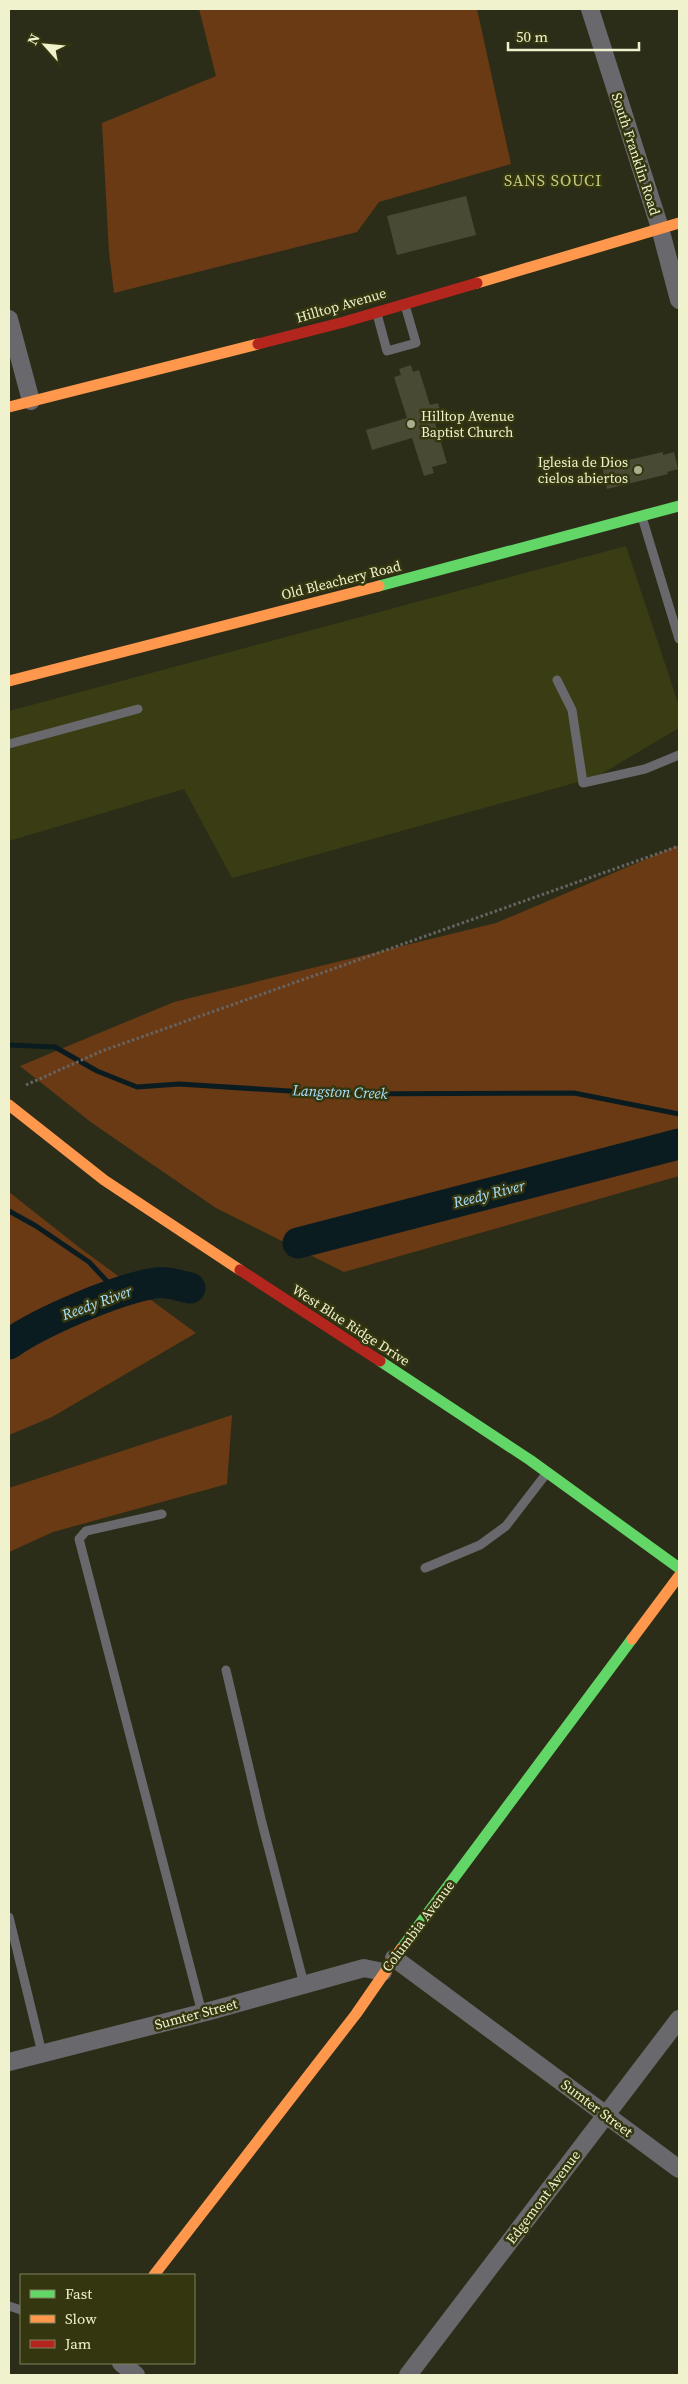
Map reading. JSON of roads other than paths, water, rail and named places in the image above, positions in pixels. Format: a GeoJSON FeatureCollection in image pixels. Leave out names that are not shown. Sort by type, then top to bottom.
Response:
{"type":"FeatureCollection","features":[{"type":"Feature","properties":{"kind":"street","name":"South Franklin Road"},"geometry":{"type":"LineString","coordinates":[[590,9],[660,228],[679,300]]}},
{"type":"Feature","properties":{"kind":"street","name":"Hilltop Avenue"},"geometry":{"type":"LineString","coordinates":[[9,407],[344,322],[404,302],[679,224]]}},
{"type":"Feature","properties":{"kind":"street"},"geometry":{"type":"LineString","coordinates":[[9,319],[31,401]]}},
{"type":"Feature","properties":{"kind":"street","name":"Old Bleachery Road"},"geometry":{"type":"LineString","coordinates":[[9,681],[679,506]]}},
{"type":"Feature","properties":{"kind":"street","name":"West Blue Ridge Drive"},"geometry":{"type":"LineString","coordinates":[[9,1105],[78,1159],[181,1233],[547,1472],[679,1568]]}},
{"type":"Feature","properties":{"kind":"street","name":"Columbia Avenue"},"geometry":{"type":"LineString","coordinates":[[155,2274],[356,2014],[383,1972],[679,1576]]}},
{"type":"Feature","properties":{"kind":"street","name":"Sumter Street"},"geometry":{"type":"LineString","coordinates":[[394,1958],[679,2169]]}},
{"type":"Feature","properties":{"kind":"street","name":"Sumter Street"},"geometry":{"type":"LineString","coordinates":[[9,2062],[202,2013],[364,1968],[383,1972]]}},
{"type":"Feature","properties":{"kind":"street","name":"Edgemont Avenue"},"geometry":{"type":"LineString","coordinates":[[408,2375],[679,2019]]}},
{"type":"Feature","properties":{"kind":"street"},"geometry":{"type":"LineString","coordinates":[[122,2364],[136,2375]]}},
{"type":"Feature","properties":{"kind":"lane"},"geometry":{"type":"LineString","coordinates":[[376,312],[387,351],[416,343],[404,302]]}},
{"type":"Feature","properties":{"kind":"lane"},"geometry":{"type":"LineString","coordinates":[[642,517],[679,639]]}},
{"type":"Feature","properties":{"kind":"lane"},"geometry":{"type":"LineString","coordinates":[[557,680],[572,710],[583,783],[646,769],[679,756]]}},
{"type":"Feature","properties":{"kind":"lane"},"geometry":{"type":"LineString","coordinates":[[9,744],[138,709]]}},
{"type":"Feature","properties":{"kind":"lane"},"geometry":{"type":"LineString","coordinates":[[426,1568],[480,1545],[506,1526],[547,1472]]}},
{"type":"Feature","properties":{"kind":"lane"},"geometry":{"type":"LineString","coordinates":[[162,1514],[86,1531],[79,1539],[202,2013]]}},
{"type":"Feature","properties":{"kind":"lane"},"geometry":{"type":"LineString","coordinates":[[226,1670],[262,1823],[304,1984]]}},
{"type":"Feature","properties":{"kind":"lane"},"geometry":{"type":"LineString","coordinates":[[9,1917],[42,2053]]}},
{"type":"Feature","properties":{"kind":"waterway","name":"Langston Creek"},"geometry":{"type":"LineString","coordinates":[[9,1045],[55,1047],[97,1071],[137,1087],[179,1084],[337,1094],[574,1093],[679,1114]]}},
{"type":"Feature","properties":{"kind":"waterway","name":"Reedy River"},"geometry":{"type":"LineString","coordinates":[[298,1243],[679,1144]]}},
{"type":"Feature","properties":{"kind":"waterway"},"geometry":{"type":"LineString","coordinates":[[9,1211],[36,1226],[89,1262],[119,1294]]}},
{"type":"Feature","properties":{"kind":"waterway","name":"Reedy River"},"geometry":{"type":"LineString","coordinates":[[9,1344],[59,1316],[120,1292],[155,1283],[168,1283],[190,1288]]}},
{"type":"Feature","properties":{"kind":"place","name":"Hilltop Avenue Baptist Church"},"geometry":{"type":"Point","coordinates":[411,424]}},
{"type":"Feature","properties":{"kind":"place","name":"Iglesia de Dios cielos abiertos"},"geometry":{"type":"Point","coordinates":[638,470]}},
{"type":"Feature","properties":{"kind":"district","name":"SANS SOUCI"},"geometry":{"type":"Point","coordinates":[553,180]}}]}
